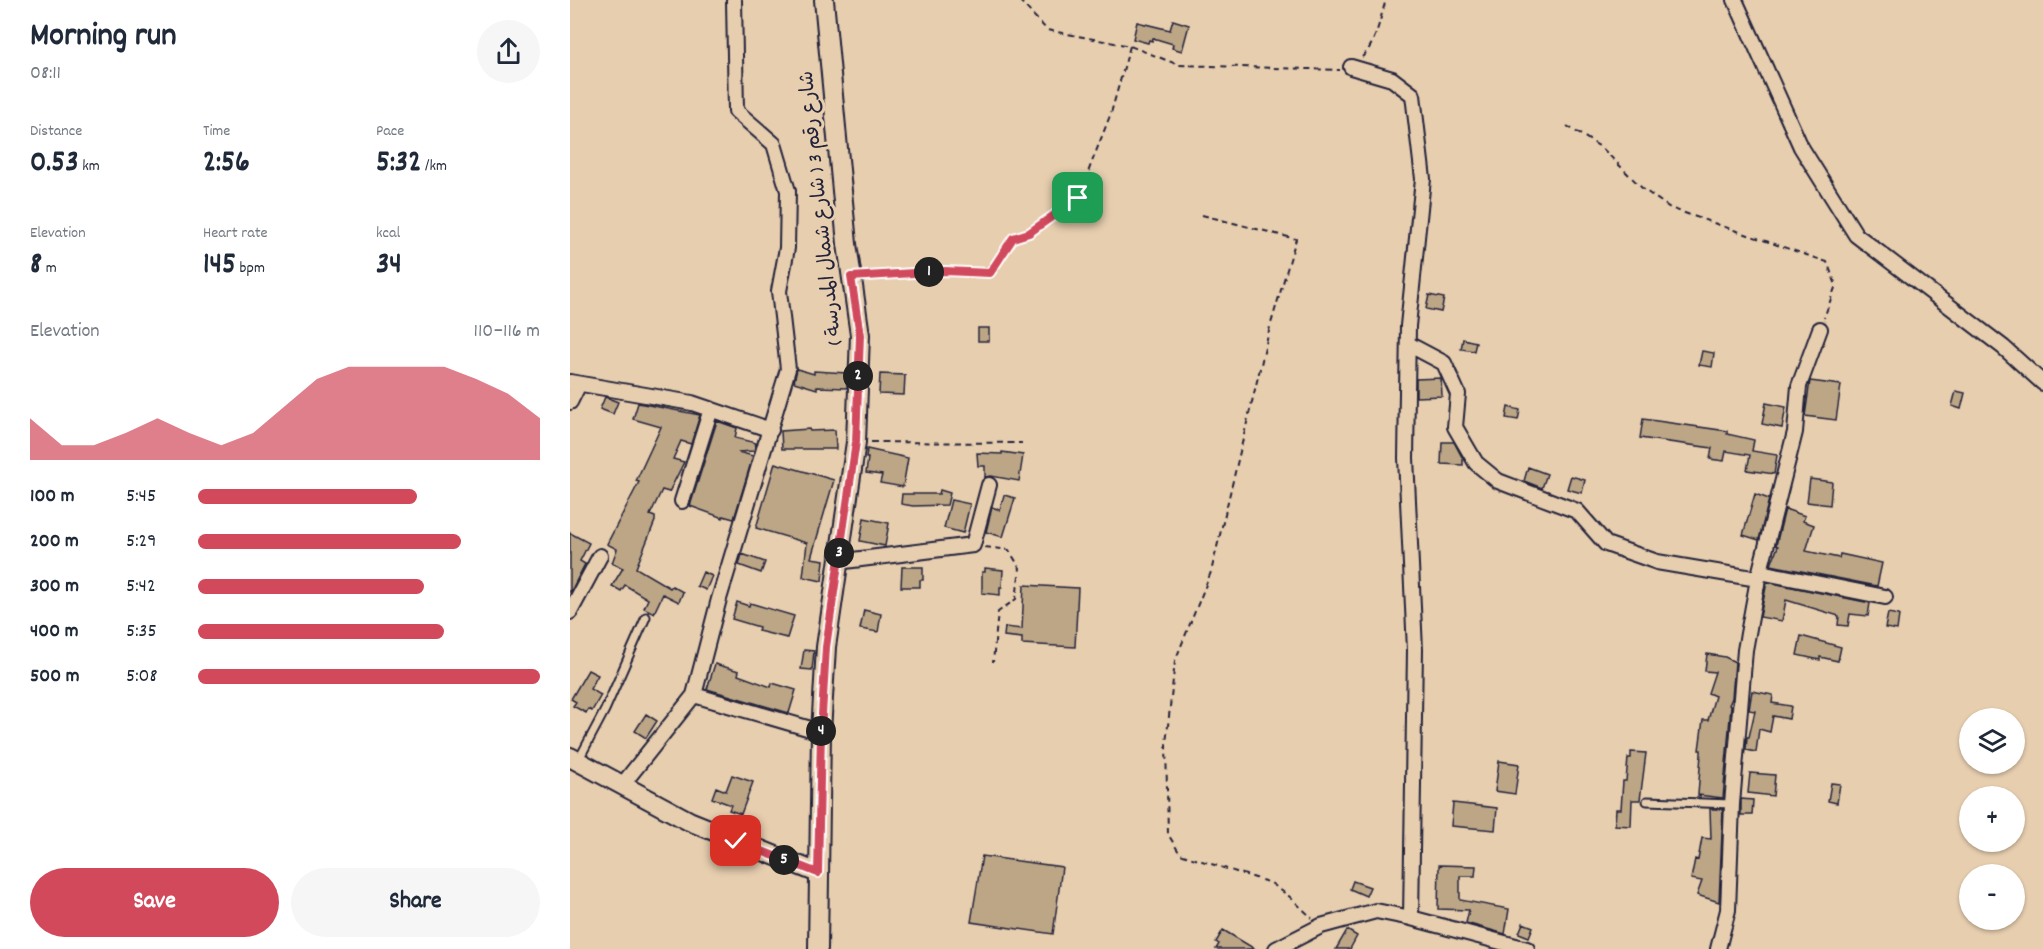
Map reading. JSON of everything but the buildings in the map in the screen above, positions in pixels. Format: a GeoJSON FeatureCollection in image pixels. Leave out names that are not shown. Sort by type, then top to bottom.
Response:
{"type":"FeatureCollection","features":[{"type":"Feature","properties":{"kind":"street"},"geometry":{"type":"LineString","coordinates":[[623,784],[694,695],[719,599],[788,369],[779,291],[787,248],[788,191],[774,144],[736,111],[734,0]]}},
{"type":"Feature","properties":{"kind":"street","name":"شارع رقم 3 ( شارع شمال المدرسة )"},"geometry":{"type":"LineString","coordinates":[[818,949],[821,732],[826,647],[856,442],[860,335],[851,277],[824,0]]}},
{"type":"Feature","properties":{"kind":"street"},"geometry":{"type":"LineString","coordinates":[[1735,0],[1802,147],[1856,234],[2003,347],[2043,383]]}},
{"type":"Feature","properties":{"kind":"street"},"geometry":{"type":"LineString","coordinates":[[1351,67],[1392,79],[1413,96],[1423,179],[1408,344],[1406,458],[1415,650],[1412,918]]}},
{"type":"Feature","properties":{"kind":"street"},"geometry":{"type":"LineString","coordinates":[[1718,949],[1728,910],[1732,804],[1745,650],[1759,575],[1795,432],[1799,386],[1820,329]]}},
{"type":"Feature","properties":{"kind":"street"},"geometry":{"type":"LineString","coordinates":[[1408,344],[1444,363],[1458,394],[1455,427],[1476,463],[1498,481],[1577,511],[1606,544],[1657,562],[1759,575],[1885,597]]}},
{"type":"Feature","properties":{"kind":"street"},"geometry":{"type":"LineString","coordinates":[[570,402],[575,383],[692,403],[771,430]]}},
{"type":"Feature","properties":{"kind":"street"},"geometry":{"type":"LineString","coordinates":[[682,501],[711,410]]}},
{"type":"Feature","properties":{"kind":"street"},"geometry":{"type":"LineString","coordinates":[[837,562],[973,545],[989,485]]}},
{"type":"Feature","properties":{"kind":"street"},"geometry":{"type":"LineString","coordinates":[[570,612],[600,556]]}},
{"type":"Feature","properties":{"kind":"street"},"geometry":{"type":"LineString","coordinates":[[694,695],[821,732]]}},
{"type":"Feature","properties":{"kind":"street"},"geometry":{"type":"LineString","coordinates":[[574,759],[689,821],[818,873]]}},
{"type":"Feature","properties":{"kind":"street"},"geometry":{"type":"LineString","coordinates":[[1275,949],[1321,926],[1376,911],[1412,918],[1527,949]]}},
{"type":"Feature","properties":{"kind":"lane"},"geometry":{"type":"LineString","coordinates":[[574,759],[605,710],[646,617]]}},
{"type":"Feature","properties":{"kind":"lane"},"geometry":{"type":"LineString","coordinates":[[1647,801],[1732,804]]}},
{"type":"Feature","properties":{"kind":"path"},"geometry":{"type":"LineString","coordinates":[[1019,0],[1047,30],[1131,46],[1179,65],[1346,70],[1365,55],[1376,32],[1386,0]]}},
{"type":"Feature","properties":{"kind":"path"},"geometry":{"type":"LineString","coordinates":[[851,277],[945,271],[990,273],[1013,238],[1029,233],[1078,198],[1111,113],[1131,46]]}},
{"type":"Feature","properties":{"kind":"path"},"geometry":{"type":"LineString","coordinates":[[1568,126],[1602,148],[1643,189],[1670,208],[1827,262],[1836,285],[1820,329]]}},
{"type":"Feature","properties":{"kind":"path"},"geometry":{"type":"LineString","coordinates":[[1202,215],[1296,239],[1268,338],[1211,572],[1175,661],[1166,744],[1168,834],[1180,854],[1271,883],[1321,926]]}},
{"type":"Feature","properties":{"kind":"path"},"geometry":{"type":"LineString","coordinates":[[856,442],[1022,443]]}},
{"type":"Feature","properties":{"kind":"path"},"geometry":{"type":"LineString","coordinates":[[973,545],[1010,550],[1020,568],[1016,598],[998,612],[993,662]]}},
{"type":"Feature","properties":{"kind":"route"},"geometry":{"type":"LineString","coordinates":[[736,841],[818,873],[821,732],[826,647],[856,442],[860,335],[851,277],[945,271],[990,273],[1013,238],[1029,233],[1078,198]]}}]}
